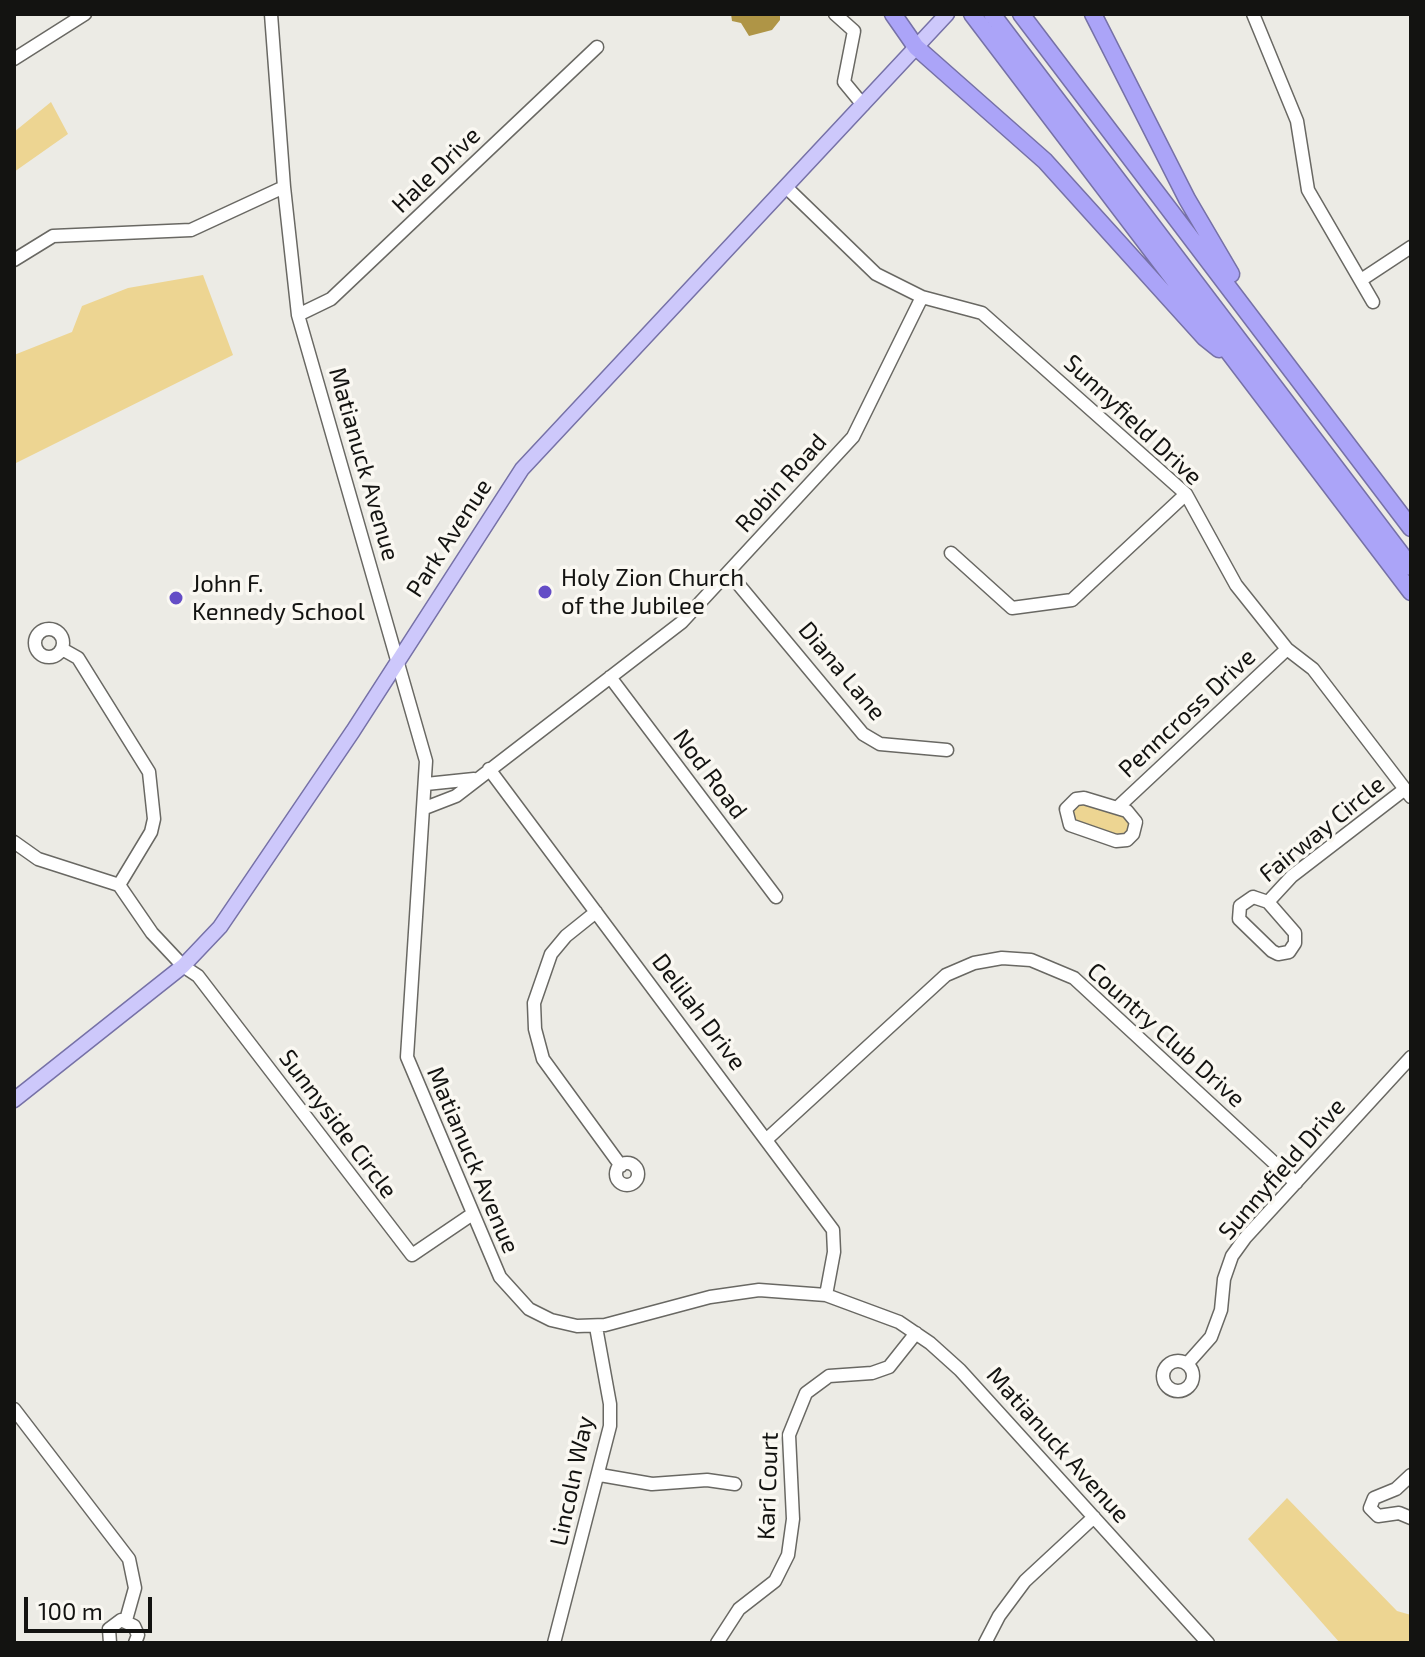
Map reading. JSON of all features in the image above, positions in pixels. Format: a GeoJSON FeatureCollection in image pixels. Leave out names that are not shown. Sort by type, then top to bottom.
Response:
{"type":"FeatureCollection","features":[{"type":"Feature","properties":{"kind":"highway"},"geometry":{"type":"LineString","coordinates":[[893,14],[916,47],[1045,161],[1204,337],[1231,354]]}},
{"type":"Feature","properties":{"kind":"highway"},"geometry":{"type":"LineString","coordinates":[[1001,14],[1411,554]]}},
{"type":"Feature","properties":{"kind":"highway"},"geometry":{"type":"LineString","coordinates":[[1021,14],[1411,528]]}},
{"type":"Feature","properties":{"kind":"highway"},"geometry":{"type":"LineString","coordinates":[[1093,14],[1187,199],[1251,301],[1262,331]]}},
{"type":"Feature","properties":{"kind":"highway"},"geometry":{"type":"LineString","coordinates":[[980,15],[1411,592]]}},
{"type":"Feature","properties":{"kind":"highway"},"geometry":{"type":"LineString","coordinates":[[980,15],[1411,567]]}},
{"type":"Feature","properties":{"kind":"main road","name":"Park Avenue"},"geometry":{"type":"LineString","coordinates":[[14,1100],[183,966],[220,927],[259,874],[294,814],[338,754],[522,469],[947,14]]}},
{"type":"Feature","properties":{"kind":"street"},"geometry":{"type":"LineString","coordinates":[[14,59],[85,14]]}},
{"type":"Feature","properties":{"kind":"street","name":"Matianuck Avenue"},"geometry":{"type":"LineString","coordinates":[[271,14],[284,187],[298,315],[426,761],[407,1057],[471,1215],[500,1277],[520,1302],[557,1322],[596,1327],[733,1292],[782,1290],[826,1295],[876,1311],[916,1333],[960,1370],[1208,1643]]}},
{"type":"Feature","properties":{"kind":"street"},"geometry":{"type":"LineString","coordinates":[[835,14],[853,28],[844,82],[863,105]]}},
{"type":"Feature","properties":{"kind":"street"},"geometry":{"type":"LineString","coordinates":[[1253,14],[1297,121],[1308,190],[1373,302]]}},
{"type":"Feature","properties":{"kind":"street","name":"Hale Drive"},"geometry":{"type":"LineString","coordinates":[[298,315],[331,299],[597,47]]}},
{"type":"Feature","properties":{"kind":"street"},"geometry":{"type":"LineString","coordinates":[[14,260],[53,236],[191,230],[284,187]]}},
{"type":"Feature","properties":{"kind":"street","name":"Sunnyfield Drive"},"geometry":{"type":"LineString","coordinates":[[787,188],[876,274],[922,297],[982,313],[1186,494],[1236,585],[1287,649],[1313,669],[1408,793]]}},
{"type":"Feature","properties":{"kind":"street"},"geometry":{"type":"LineString","coordinates":[[1361,280],[1411,247]]}},
{"type":"Feature","properties":{"kind":"street","name":"Robin Road"},"geometry":{"type":"LineString","coordinates":[[425,808],[456,796],[474,779],[682,622],[853,437],[922,297]]}},
{"type":"Feature","properties":{"kind":"street"},"geometry":{"type":"LineString","coordinates":[[951,553],[1012,608],[1072,600],[1186,494]]}},
{"type":"Feature","properties":{"kind":"street","name":"Diana Lane"},"geometry":{"type":"LineString","coordinates":[[729,573],[863,734],[880,744],[947,750]]}},
{"type":"Feature","properties":{"kind":"street"},"geometry":{"type":"LineString","coordinates":[[62,649],[78,658],[149,772],[154,819],[151,832],[119,885]]}},
{"type":"Feature","properties":{"kind":"street","name":"Penncross Drive"},"geometry":{"type":"LineString","coordinates":[[1117,808],[1287,649]]}},
{"type":"Feature","properties":{"kind":"street","name":"Nod Road"},"geometry":{"type":"LineString","coordinates":[[610,677],[776,897]]}},
{"type":"Feature","properties":{"kind":"street","name":"Delilah Drive"},"geometry":{"type":"LineString","coordinates":[[489,769],[833,1230],[834,1252],[826,1295]]}},
{"type":"Feature","properties":{"kind":"street","name":"Robin Road"},"geometry":{"type":"LineString","coordinates":[[426,784],[474,779]]}},
{"type":"Feature","properties":{"kind":"street","name":"Fairway Circle"},"geometry":{"type":"LineString","coordinates":[[1268,902],[1292,876],[1408,793]]}},
{"type":"Feature","properties":{"kind":"street","name":"Penncross Drive"},"geometry":{"type":"LineString","coordinates":[[1076,799],[1117,808],[1127,811],[1136,822],[1133,834],[1122,842],[1075,828],[1065,816],[1076,799]]}},
{"type":"Feature","properties":{"kind":"street"},"geometry":{"type":"LineString","coordinates":[[14,842],[38,859],[119,885],[152,933],[183,966]]}},
{"type":"Feature","properties":{"kind":"street","name":"Fairway Circle"},"geometry":{"type":"LineString","coordinates":[[1248,898],[1268,902],[1295,933],[1295,943],[1284,954],[1272,951],[1239,919],[1240,906],[1248,898]]}},
{"type":"Feature","properties":{"kind":"street"},"geometry":{"type":"LineString","coordinates":[[596,912],[566,936],[551,954],[537,992],[535,1029],[543,1059],[621,1166]]}},
{"type":"Feature","properties":{"kind":"street","name":"Country Club Drive"},"geometry":{"type":"LineString","coordinates":[[767,1139],[946,975],[974,963],[1002,958],[1031,960],[1074,978],[1296,1183]]}},
{"type":"Feature","properties":{"kind":"street","name":"Sunnyside Circle"},"geometry":{"type":"LineString","coordinates":[[183,966],[198,976],[412,1255],[471,1215]]}},
{"type":"Feature","properties":{"kind":"street","name":"Sunnyfield Drive"},"geometry":{"type":"LineString","coordinates":[[1187,1364],[1211,1337],[1232,1256],[1411,1057]]}},
{"type":"Feature","properties":{"kind":"street","name":"Lincoln Way"},"geometry":{"type":"LineString","coordinates":[[554,1643],[600,1475],[611,1414],[596,1327]]}},
{"type":"Feature","properties":{"kind":"street","name":"Kari Court"},"geometry":{"type":"LineString","coordinates":[[717,1643],[739,1609],[775,1581],[788,1555],[793,1519],[789,1435],[806,1393],[829,1376],[885,1369],[900,1357],[916,1333]]}},
{"type":"Feature","properties":{"kind":"street"},"geometry":{"type":"LineString","coordinates":[[14,1409],[129,1559],[135,1588],[126,1620]]}},
{"type":"Feature","properties":{"kind":"street"},"geometry":{"type":"LineString","coordinates":[[600,1475],[652,1484],[707,1480],[735,1484]]}},
{"type":"Feature","properties":{"kind":"street"},"geometry":{"type":"LineString","coordinates":[[1408,1515],[1378,1516],[1370,1508],[1377,1496],[1399,1488],[1411,1475]]}},
{"type":"Feature","properties":{"kind":"street"},"geometry":{"type":"LineString","coordinates":[[1399,1488],[1397,1501],[1408,1515]]}},
{"type":"Feature","properties":{"kind":"street"},"geometry":{"type":"LineString","coordinates":[[985,1643],[999,1616],[1025,1581],[1094,1517]]}},
{"type":"Feature","properties":{"kind":"street"},"geometry":{"type":"LineString","coordinates":[[110,1643],[108,1634],[112,1625],[126,1620]]}},
{"type":"Feature","properties":{"kind":"street"},"geometry":{"type":"LineString","coordinates":[[126,1620],[137,1630],[135,1643]]}},
{"type":"Feature","properties":{"kind":"shaded area"},"geometry":{"type":"Polygon","coordinates":[[[731,14],[780,14],[780,20],[772,30],[749,36],[741,23],[732,21],[731,14]]]}},
{"type":"Feature","properties":{"kind":"shaded area"},"geometry":{"type":"Polygon","coordinates":[[[51,102],[68,134],[14,172],[14,132],[51,102]]]}},
{"type":"Feature","properties":{"kind":"shaded area"},"geometry":{"type":"Polygon","coordinates":[[[203,275],[233,355],[14,464],[14,355],[72,332],[82,306],[128,288],[203,275]]]}},
{"type":"Feature","properties":{"kind":"shaded area"},"geometry":{"type":"Polygon","coordinates":[[[1078,802],[1121,813],[1130,820],[1130,831],[1121,837],[1075,824],[1070,808],[1078,802]]]}},
{"type":"Feature","properties":{"kind":"shaded area"},"geometry":{"type":"Polygon","coordinates":[[[1287,1498],[1397,1611],[1411,1615],[1411,1643],[1340,1643],[1248,1539],[1287,1498]]]}},
{"type":"Feature","properties":{"kind":"place","name":"Holy Zion Church of the Jubilee"},"geometry":{"type":"Point","coordinates":[545,592]}},
{"type":"Feature","properties":{"kind":"place","name":"John F. Kennedy School"},"geometry":{"type":"Point","coordinates":[176,598]}}]}
